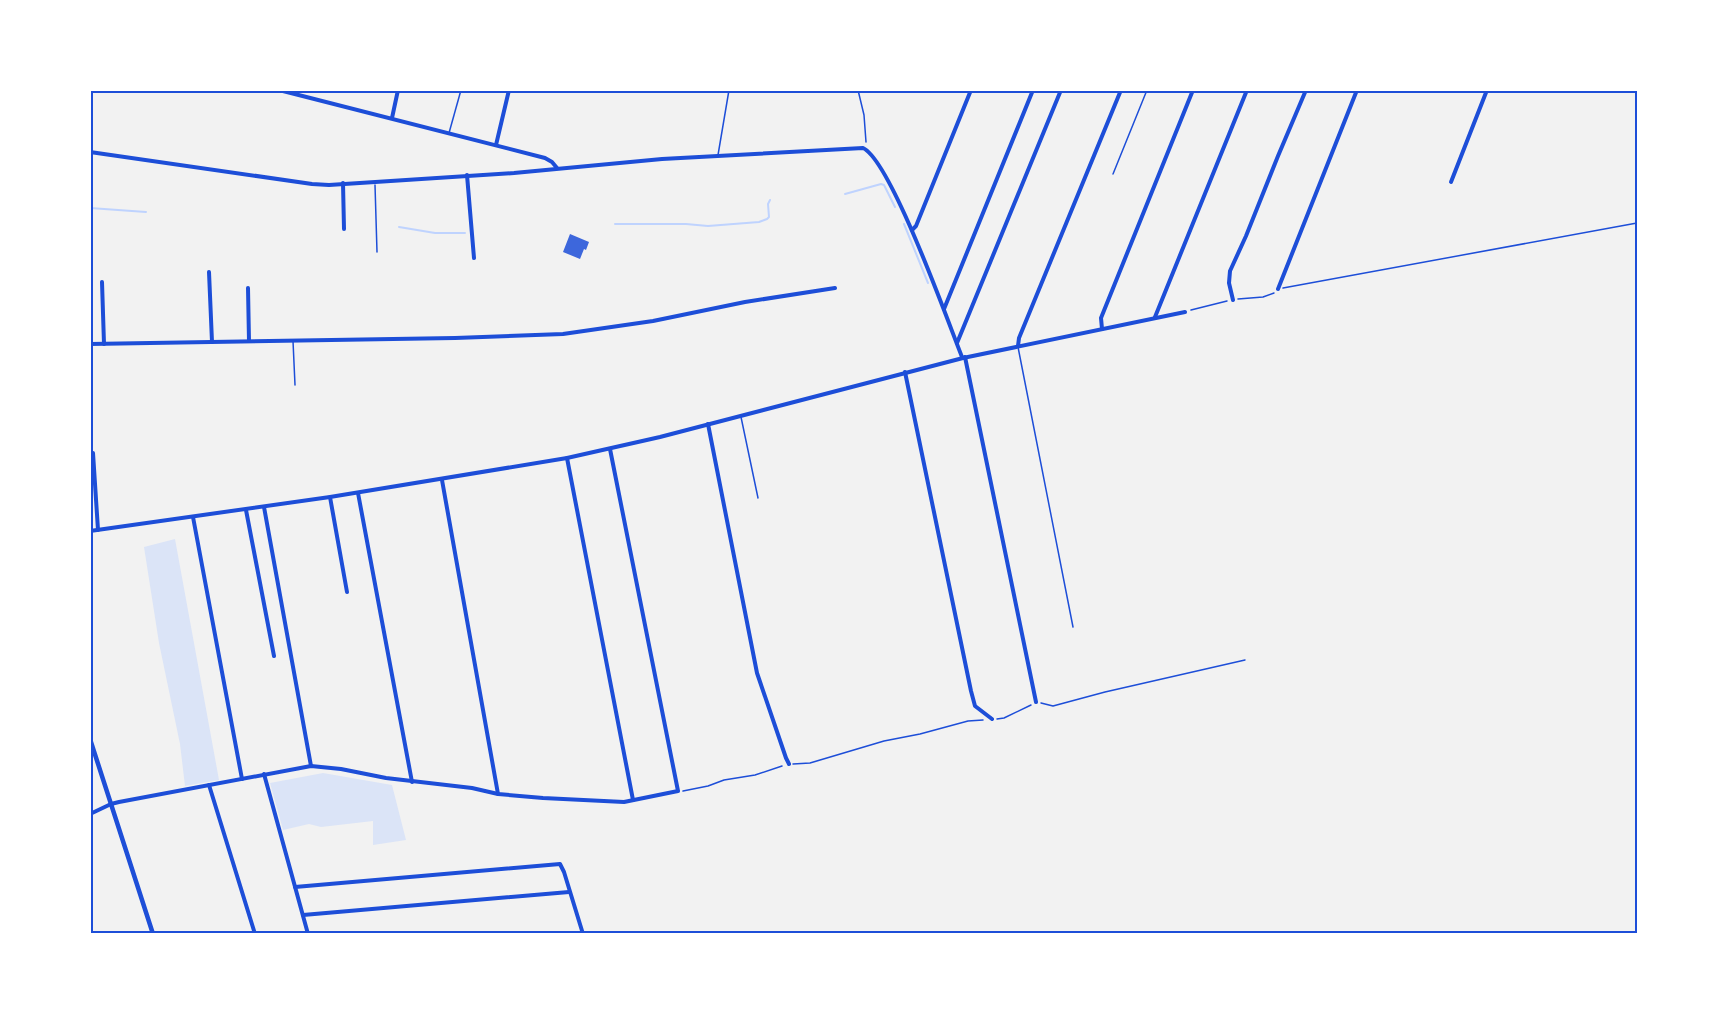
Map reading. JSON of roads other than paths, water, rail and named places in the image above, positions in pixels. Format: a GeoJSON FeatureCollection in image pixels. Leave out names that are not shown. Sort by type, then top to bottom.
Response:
{"type":"FeatureCollection","features":[{"type":"Feature","properties":{"kind":"street"},"geometry":{"type":"LineString","coordinates":[[279,90],[545,158],[557,168]]}},
{"type":"Feature","properties":{"kind":"street"},"geometry":{"type":"LineString","coordinates":[[309,98],[312,90]]}},
{"type":"Feature","properties":{"kind":"street"},"geometry":{"type":"LineString","coordinates":[[392,118],[398,90]]}},
{"type":"Feature","properties":{"kind":"street"},"geometry":{"type":"LineString","coordinates":[[496,145],[509,90]]}},
{"type":"Feature","properties":{"kind":"street"},"geometry":{"type":"LineString","coordinates":[[912,230],[971,90]]}},
{"type":"Feature","properties":{"kind":"street"},"geometry":{"type":"LineString","coordinates":[[944,310],[1033,90]]}},
{"type":"Feature","properties":{"kind":"street"},"geometry":{"type":"LineString","coordinates":[[957,344],[1061,90]]}},
{"type":"Feature","properties":{"kind":"street"},"geometry":{"type":"LineString","coordinates":[[1018,346],[1019,338],[1121,90]]}},
{"type":"Feature","properties":{"kind":"street"},"geometry":{"type":"LineString","coordinates":[[1102,329],[1101,318],[1193,90]]}},
{"type":"Feature","properties":{"kind":"street"},"geometry":{"type":"LineString","coordinates":[[1155,318],[1247,90]]}},
{"type":"Feature","properties":{"kind":"street"},"geometry":{"type":"LineString","coordinates":[[1233,300],[1229,279],[1230,271],[1306,90]]}},
{"type":"Feature","properties":{"kind":"street"},"geometry":{"type":"LineString","coordinates":[[1278,289],[1357,90]]}},
{"type":"Feature","properties":{"kind":"street"},"geometry":{"type":"LineString","coordinates":[[1450,182],[1487,90]]}},
{"type":"Feature","properties":{"kind":"street"},"geometry":{"type":"LineString","coordinates":[[90,152],[312,184],[718,156],[866,149],[879,165],[912,230],[964,357],[1036,702]]}},
{"type":"Feature","properties":{"kind":"street"},"geometry":{"type":"LineString","coordinates":[[467,175],[474,258]]}},
{"type":"Feature","properties":{"kind":"street"},"geometry":{"type":"LineString","coordinates":[[343,183],[344,230]]}},
{"type":"Feature","properties":{"kind":"street"},"geometry":{"type":"LineString","coordinates":[[209,272],[212,342]]}},
{"type":"Feature","properties":{"kind":"street"},"geometry":{"type":"LineString","coordinates":[[102,282],[104,344]]}},
{"type":"Feature","properties":{"kind":"street"},"geometry":{"type":"LineString","coordinates":[[248,288],[249,341]]}},
{"type":"Feature","properties":{"kind":"street"},"geometry":{"type":"LineString","coordinates":[[90,344],[563,334],[652,321],[745,302],[835,288]]}},
{"type":"Feature","properties":{"kind":"street"},"geometry":{"type":"LineString","coordinates":[[90,531],[358,493],[567,458],[741,416],[964,357],[1185,312]]}},
{"type":"Feature","properties":{"kind":"street"},"geometry":{"type":"LineString","coordinates":[[905,372],[971,691],[975,706],[992,719]]}},
{"type":"Feature","properties":{"kind":"street"},"geometry":{"type":"LineString","coordinates":[[708,424],[758,672],[789,764]]}},
{"type":"Feature","properties":{"kind":"street"},"geometry":{"type":"LineString","coordinates":[[90,814],[111,804],[311,766],[412,782],[472,788],[498,794],[617,803],[678,791],[610,449]]}},
{"type":"Feature","properties":{"kind":"street"},"geometry":{"type":"LineString","coordinates":[[93,453],[98,530]]}},
{"type":"Feature","properties":{"kind":"street"},"geometry":{"type":"LineString","coordinates":[[567,458],[633,800]]}},
{"type":"Feature","properties":{"kind":"street"},"geometry":{"type":"LineString","coordinates":[[442,480],[498,794]]}},
{"type":"Feature","properties":{"kind":"street"},"geometry":{"type":"LineString","coordinates":[[358,493],[412,782]]}},
{"type":"Feature","properties":{"kind":"street"},"geometry":{"type":"LineString","coordinates":[[330,497],[346,592]]}},
{"type":"Feature","properties":{"kind":"street"},"geometry":{"type":"LineString","coordinates":[[264,507],[311,766]]}},
{"type":"Feature","properties":{"kind":"street"},"geometry":{"type":"LineString","coordinates":[[246,510],[274,656]]}},
{"type":"Feature","properties":{"kind":"street"},"geometry":{"type":"LineString","coordinates":[[193,517],[242,779]]}},
{"type":"Feature","properties":{"kind":"street"},"geometry":{"type":"LineString","coordinates":[[90,738],[153,934]]}},
{"type":"Feature","properties":{"kind":"street"},"geometry":{"type":"LineString","coordinates":[[264,774],[308,934]]}},
{"type":"Feature","properties":{"kind":"street"},"geometry":{"type":"LineString","coordinates":[[209,785],[255,934]]}},
{"type":"Feature","properties":{"kind":"street"},"geometry":{"type":"LineString","coordinates":[[295,887],[560,864],[584,934]]}},
{"type":"Feature","properties":{"kind":"street"},"geometry":{"type":"LineString","coordinates":[[303,915],[569,892]]}},
{"type":"Feature","properties":{"kind":"lane"},"geometry":{"type":"LineString","coordinates":[[449,133],[461,90]]}},
{"type":"Feature","properties":{"kind":"lane"},"geometry":{"type":"LineString","coordinates":[[718,156],[729,90]]}},
{"type":"Feature","properties":{"kind":"lane"},"geometry":{"type":"LineString","coordinates":[[1113,174],[1147,90]]}},
{"type":"Feature","properties":{"kind":"lane"},"geometry":{"type":"LineString","coordinates":[[375,181],[377,252]]}},
{"type":"Feature","properties":{"kind":"lane"},"geometry":{"type":"LineString","coordinates":[[293,340],[295,385]]}},
{"type":"Feature","properties":{"kind":"lane"},"geometry":{"type":"LineString","coordinates":[[1018,346],[1073,627]]}},
{"type":"Feature","properties":{"kind":"lane"},"geometry":{"type":"LineString","coordinates":[[741,416],[758,498]]}},
{"type":"Feature","properties":{"kind":"waterway"},"geometry":{"type":"LineString","coordinates":[[845,194],[881,184],[884,185],[895,207]]}},
{"type":"Feature","properties":{"kind":"waterway"},"geometry":{"type":"LineString","coordinates":[[615,224],[708,226],[759,222],[769,217],[770,200]]}},
{"type":"Feature","properties":{"kind":"waterway"},"geometry":{"type":"LineString","coordinates":[[90,208],[146,212]]}},
{"type":"Feature","properties":{"kind":"waterway"},"geometry":{"type":"LineString","coordinates":[[904,224],[928,283]]}},
{"type":"Feature","properties":{"kind":"waterway"},"geometry":{"type":"LineString","coordinates":[[399,227],[435,233],[465,233]]}}]}
